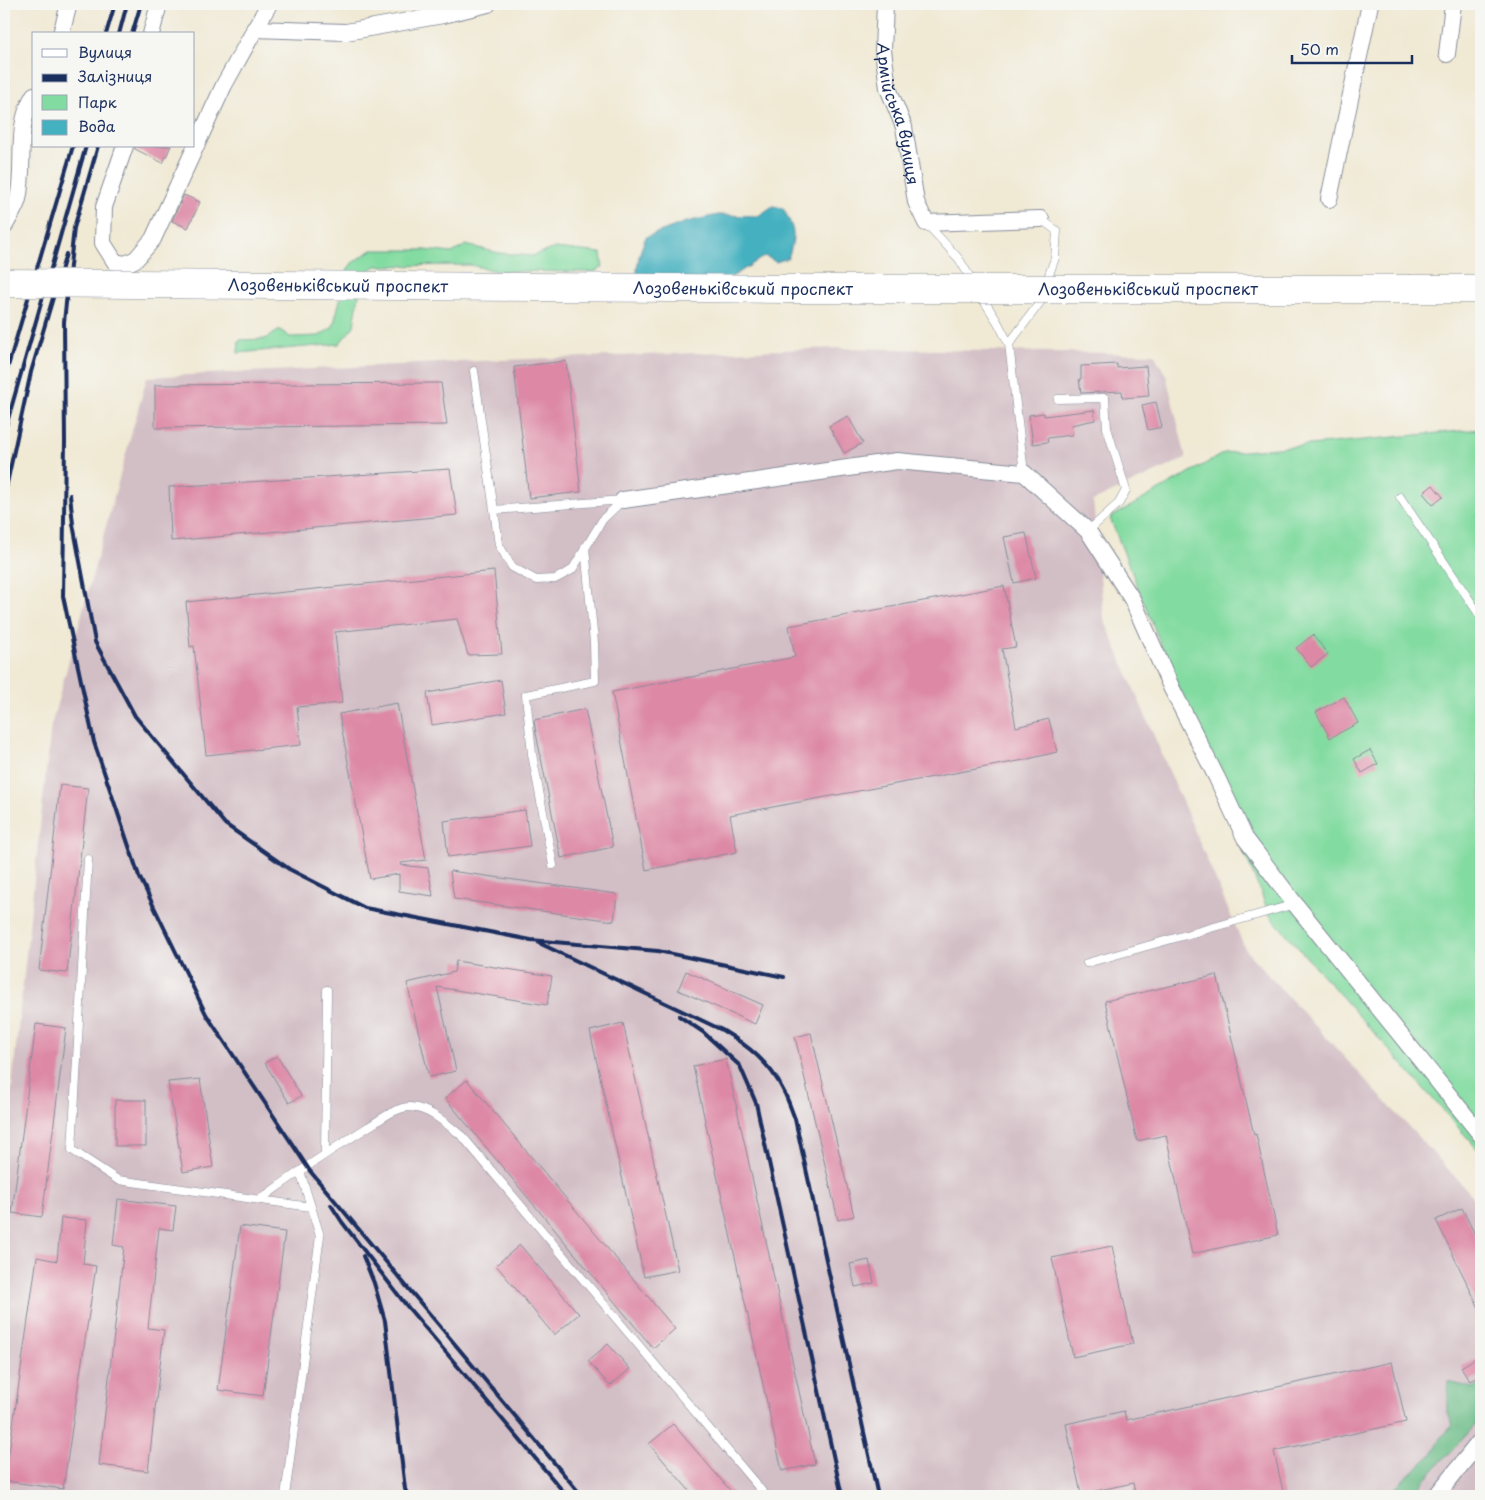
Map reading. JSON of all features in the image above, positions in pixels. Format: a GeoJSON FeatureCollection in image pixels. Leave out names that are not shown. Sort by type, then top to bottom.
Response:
{"type":"FeatureCollection","features":[{"type":"Feature","properties":{"kind":"highway","name":"Лозовеньківський проспект"},"geometry":{"type":"LineString","coordinates":[[4,284],[789,289],[1481,289]]}},
{"type":"Feature","properties":{"kind":"street"},"geometry":{"type":"LineString","coordinates":[[62,32],[69,4]]}},
{"type":"Feature","properties":{"kind":"street"},"geometry":{"type":"LineString","coordinates":[[152,32],[159,4]]}},
{"type":"Feature","properties":{"kind":"street"},"geometry":{"type":"LineString","coordinates":[[195,147],[224,85],[269,4]]}},
{"type":"Feature","properties":{"kind":"street"},"geometry":{"type":"LineString","coordinates":[[254,29],[346,32],[443,15],[488,4]]}},
{"type":"Feature","properties":{"kind":"street","name":"Армійська вулиця"},"geometry":{"type":"LineString","coordinates":[[884,4],[883,50],[888,88],[904,127],[916,202],[926,222]]}},
{"type":"Feature","properties":{"kind":"street"},"geometry":{"type":"LineString","coordinates":[[1329,199],[1370,4]]}},
{"type":"Feature","properties":{"kind":"street"},"geometry":{"type":"LineString","coordinates":[[1447,54],[1453,4]]}},
{"type":"Feature","properties":{"kind":"street"},"geometry":{"type":"LineString","coordinates":[[4,227],[18,200],[22,130],[26,108],[32,98]]}},
{"type":"Feature","properties":{"kind":"street"},"geometry":{"type":"LineString","coordinates":[[124,148],[104,207],[103,243],[116,262],[126,264],[136,259],[152,239],[195,148]]}},
{"type":"Feature","properties":{"kind":"street"},"geometry":{"type":"LineString","coordinates":[[926,222],[1041,219]]}},
{"type":"Feature","properties":{"kind":"street"},"geometry":{"type":"LineString","coordinates":[[623,500],[898,461],[1024,473],[1088,531],[1132,599],[1172,689],[1245,838],[1295,904],[1481,1135]]}},
{"type":"Feature","properties":{"kind":"street"},"geometry":{"type":"LineString","coordinates":[[1436,1496],[1481,1440]]}},
{"type":"Feature","properties":{"kind":"lane"},"geometry":{"type":"LineString","coordinates":[[1009,344],[1041,301],[1054,258],[1057,231],[1041,219]]}},
{"type":"Feature","properties":{"kind":"lane"},"geometry":{"type":"LineString","coordinates":[[926,222],[959,259],[997,320],[1009,344],[1024,473]]}},
{"type":"Feature","properties":{"kind":"lane"},"geometry":{"type":"LineString","coordinates":[[474,370],[499,545],[512,567],[536,580],[555,579],[572,570],[603,519],[623,500]]}},
{"type":"Feature","properties":{"kind":"lane"},"geometry":{"type":"LineString","coordinates":[[1058,399],[1105,398],[1108,428],[1126,490],[1119,503],[1088,531]]}},
{"type":"Feature","properties":{"kind":"lane"},"geometry":{"type":"LineString","coordinates":[[1400,497],[1481,617]]}},
{"type":"Feature","properties":{"kind":"lane"},"geometry":{"type":"LineString","coordinates":[[494,510],[623,500]]}},
{"type":"Feature","properties":{"kind":"lane"},"geometry":{"type":"LineString","coordinates":[[553,865],[532,754],[526,695],[595,681],[594,643],[585,547]]}},
{"type":"Feature","properties":{"kind":"lane"},"geometry":{"type":"LineString","coordinates":[[88,859],[72,1150],[118,1180],[311,1207]]}},
{"type":"Feature","properties":{"kind":"lane"},"geometry":{"type":"LineString","coordinates":[[1087,963],[1295,904]]}},
{"type":"Feature","properties":{"kind":"lane"},"geometry":{"type":"LineString","coordinates":[[325,1153],[327,990]]}},
{"type":"Feature","properties":{"kind":"lane"},"geometry":{"type":"LineString","coordinates":[[259,1200],[325,1153],[392,1113],[409,1107],[424,1111],[441,1119],[463,1137],[766,1496]]}},
{"type":"Feature","properties":{"kind":"lane"},"geometry":{"type":"LineString","coordinates":[[285,1496],[320,1236],[300,1171]]}},
{"type":"Feature","properties":{"kind":"shaded area"},"geometry":{"type":"Polygon","coordinates":[[[838,348],[1154,354],[1166,375],[1186,458],[1093,501],[1104,619],[1246,951],[1481,1205],[1481,1496],[4,1496],[4,1157],[51,726],[147,377],[501,360],[838,348]]]}},
{"type":"Feature","properties":{"kind":"green space"},"geometry":{"type":"Polygon","coordinates":[[[466,245],[499,253],[532,256],[555,248],[601,253],[603,267],[594,272],[497,271],[470,265],[376,266],[362,275],[354,326],[339,344],[238,353],[239,340],[265,339],[280,330],[290,337],[319,336],[333,327],[348,269],[352,263],[372,250],[425,250],[452,253],[466,245]]]}},
{"type":"Feature","properties":{"kind":"green space"},"geometry":{"type":"Polygon","coordinates":[[[1481,429],[1481,1153],[1270,916],[1110,518],[1224,453],[1481,429]]]}},
{"type":"Feature","properties":{"kind":"green space"},"geometry":{"type":"Polygon","coordinates":[[[1448,1382],[1474,1388],[1481,1384],[1481,1419],[1425,1480],[1413,1496],[1386,1496],[1431,1455],[1442,1437],[1453,1425],[1448,1414],[1448,1382]]]}},
{"type":"Feature","properties":{"kind":"water"},"geometry":{"type":"Polygon","coordinates":[[[773,206],[783,208],[792,228],[793,238],[788,258],[776,262],[765,256],[724,282],[639,299],[637,267],[646,237],[686,222],[718,215],[758,216],[773,206]]]}},
{"type":"Feature","properties":{"kind":"building"},"geometry":{"type":"Polygon","coordinates":[[[135,148],[170,148],[163,163],[135,148]]]}},
{"type":"Feature","properties":{"kind":"building"},"geometry":{"type":"Polygon","coordinates":[[[184,195],[200,202],[188,228],[172,221],[184,195]]]}},
{"type":"Feature","properties":{"kind":"building"},"geometry":{"type":"Polygon","coordinates":[[[566,361],[581,492],[529,498],[514,367],[566,361]]]}},
{"type":"Feature","properties":{"kind":"building"},"geometry":{"type":"Polygon","coordinates":[[[1117,364],[1117,368],[1146,366],[1149,396],[1123,398],[1122,391],[1081,393],[1079,379],[1081,379],[1081,366],[1117,364]]]}},
{"type":"Feature","properties":{"kind":"building"},"geometry":{"type":"Polygon","coordinates":[[[441,383],[447,425],[155,428],[155,385],[441,383]]]}},
{"type":"Feature","properties":{"kind":"building"},"geometry":{"type":"Polygon","coordinates":[[[1156,402],[1162,427],[1148,430],[1142,405],[1156,402]]]}},
{"type":"Feature","properties":{"kind":"building"},"geometry":{"type":"Polygon","coordinates":[[[1094,410],[1095,420],[1071,425],[1072,435],[1047,438],[1048,442],[1033,444],[1029,415],[1044,413],[1044,416],[1094,410]]]}},
{"type":"Feature","properties":{"kind":"building"},"geometry":{"type":"Polygon","coordinates":[[[848,416],[863,443],[844,453],[829,426],[848,416]]]}},
{"type":"Feature","properties":{"kind":"building"},"geometry":{"type":"Polygon","coordinates":[[[450,469],[457,515],[171,541],[169,487],[450,469]]]}},
{"type":"Feature","properties":{"kind":"building"},"geometry":{"type":"Polygon","coordinates":[[[1433,485],[1443,497],[1433,505],[1423,493],[1433,485]]]}},
{"type":"Feature","properties":{"kind":"building"},"geometry":{"type":"Polygon","coordinates":[[[1026,533],[1036,578],[1014,583],[1004,537],[1026,533]]]}},
{"type":"Feature","properties":{"kind":"building"},"geometry":{"type":"Polygon","coordinates":[[[494,571],[502,654],[468,655],[457,619],[335,632],[342,703],[297,707],[301,745],[206,755],[194,646],[190,647],[186,602],[494,571]]]}},
{"type":"Feature","properties":{"kind":"building"},"geometry":{"type":"Polygon","coordinates":[[[1004,586],[1016,647],[1002,649],[1016,727],[1049,719],[1057,752],[1024,760],[730,815],[737,852],[646,870],[612,692],[795,657],[789,626],[1004,586]]]}},
{"type":"Feature","properties":{"kind":"building"},"geometry":{"type":"Polygon","coordinates":[[[1313,635],[1328,654],[1311,667],[1296,648],[1313,635]]]}},
{"type":"Feature","properties":{"kind":"building"},"geometry":{"type":"Polygon","coordinates":[[[501,680],[506,713],[432,725],[427,693],[501,680]]]}},
{"type":"Feature","properties":{"kind":"building"},"geometry":{"type":"Polygon","coordinates":[[[1344,697],[1358,723],[1330,738],[1316,712],[1344,697]]]}},
{"type":"Feature","properties":{"kind":"building"},"geometry":{"type":"Polygon","coordinates":[[[397,703],[426,860],[401,863],[401,865],[428,868],[433,896],[399,891],[399,874],[370,879],[339,714],[397,703]]]}},
{"type":"Feature","properties":{"kind":"building"},"geometry":{"type":"Polygon","coordinates":[[[585,709],[613,847],[561,858],[534,720],[585,709]]]}},
{"type":"Feature","properties":{"kind":"building"},"geometry":{"type":"Polygon","coordinates":[[[1370,750],[1378,764],[1362,773],[1354,759],[1370,750]]]}},
{"type":"Feature","properties":{"kind":"building"},"geometry":{"type":"Polygon","coordinates":[[[60,785],[88,788],[67,973],[39,970],[60,785]]]}},
{"type":"Feature","properties":{"kind":"building"},"geometry":{"type":"Polygon","coordinates":[[[525,810],[530,846],[448,857],[444,821],[525,810]]]}},
{"type":"Feature","properties":{"kind":"building"},"geometry":{"type":"Polygon","coordinates":[[[450,871],[617,894],[614,921],[454,899],[450,871]]]}},
{"type":"Feature","properties":{"kind":"building"},"geometry":{"type":"Polygon","coordinates":[[[456,961],[552,976],[547,1005],[437,987],[456,1071],[429,1077],[407,983],[454,972],[456,961]]]}},
{"type":"Feature","properties":{"kind":"building"},"geometry":{"type":"Polygon","coordinates":[[[686,971],[763,1005],[755,1024],[678,990],[686,971]]]}},
{"type":"Feature","properties":{"kind":"building"},"geometry":{"type":"Polygon","coordinates":[[[1217,975],[1254,1135],[1256,1134],[1278,1235],[1192,1254],[1166,1135],[1137,1141],[1105,1001],[1217,975]]]}},
{"type":"Feature","properties":{"kind":"building"},"geometry":{"type":"Polygon","coordinates":[[[623,1023],[678,1270],[644,1277],[590,1031],[623,1023]]]}},
{"type":"Feature","properties":{"kind":"building"},"geometry":{"type":"Polygon","coordinates":[[[36,1024],[66,1028],[42,1217],[12,1213],[36,1024]]]}},
{"type":"Feature","properties":{"kind":"building"},"geometry":{"type":"Polygon","coordinates":[[[811,1033],[854,1216],[838,1220],[795,1037],[811,1033]]]}},
{"type":"Feature","properties":{"kind":"building"},"geometry":{"type":"Polygon","coordinates":[[[277,1056],[301,1096],[289,1103],[265,1063],[277,1056]]]}},
{"type":"Feature","properties":{"kind":"building"},"geometry":{"type":"Polygon","coordinates":[[[726,1059],[815,1464],[782,1471],[693,1066],[726,1059]]]}},
{"type":"Feature","properties":{"kind":"building"},"geometry":{"type":"Polygon","coordinates":[[[200,1079],[213,1167],[183,1172],[168,1082],[200,1079]]]}},
{"type":"Feature","properties":{"kind":"building"},"geometry":{"type":"Polygon","coordinates":[[[467,1080],[675,1329],[653,1348],[445,1098],[467,1080]]]}},
{"type":"Feature","properties":{"kind":"building"},"geometry":{"type":"Polygon","coordinates":[[[115,1100],[146,1100],[146,1146],[115,1146],[115,1100]]]}},
{"type":"Feature","properties":{"kind":"building"},"geometry":{"type":"Polygon","coordinates":[[[118,1199],[176,1206],[173,1230],[159,1228],[148,1328],[164,1330],[148,1471],[99,1465],[124,1247],[113,1245],[118,1199]]]}},
{"type":"Feature","properties":{"kind":"building"},"geometry":{"type":"Polygon","coordinates":[[[1462,1208],[1481,1247],[1481,1312],[1436,1220],[1462,1208]]]}},
{"type":"Feature","properties":{"kind":"building"},"geometry":{"type":"Polygon","coordinates":[[[61,1218],[87,1220],[83,1264],[96,1266],[63,1489],[5,1481],[37,1257],[57,1261],[61,1218]]]}},
{"type":"Feature","properties":{"kind":"building"},"geometry":{"type":"Polygon","coordinates":[[[240,1226],[285,1232],[263,1396],[218,1390],[240,1226]]]}},
{"type":"Feature","properties":{"kind":"building"},"geometry":{"type":"Polygon","coordinates":[[[520,1245],[579,1314],[554,1335],[496,1265],[520,1245]]]}},
{"type":"Feature","properties":{"kind":"building"},"geometry":{"type":"Polygon","coordinates":[[[1112,1246],[1133,1344],[1073,1357],[1052,1258],[1112,1246]]]}},
{"type":"Feature","properties":{"kind":"building"},"geometry":{"type":"Polygon","coordinates":[[[869,1260],[874,1283],[855,1287],[850,1264],[869,1260]]]}},
{"type":"Feature","properties":{"kind":"building"},"geometry":{"type":"Polygon","coordinates":[[[608,1344],[630,1369],[610,1386],[588,1361],[608,1344]]]}},
{"type":"Feature","properties":{"kind":"building"},"geometry":{"type":"Polygon","coordinates":[[[1476,1358],[1481,1367],[1481,1375],[1470,1381],[1461,1367],[1476,1358]]]}},
{"type":"Feature","properties":{"kind":"building"},"geometry":{"type":"Polygon","coordinates":[[[1392,1362],[1406,1422],[1274,1451],[1284,1496],[1136,1496],[1133,1483],[1081,1494],[1066,1424],[1124,1411],[1126,1420],[1392,1362]]]}},
{"type":"Feature","properties":{"kind":"building"},"geometry":{"type":"Polygon","coordinates":[[[673,1424],[735,1496],[694,1496],[649,1444],[673,1424]]]}},
{"type":"Feature","properties":{"kind":"railway"},"geometry":{"type":"LineString","coordinates":[[107,32],[115,4]]}},
{"type":"Feature","properties":{"kind":"railway"},"geometry":{"type":"LineString","coordinates":[[120,32],[127,4]]}},
{"type":"Feature","properties":{"kind":"railway"},"geometry":{"type":"LineString","coordinates":[[133,32],[141,4]]}},
{"type":"Feature","properties":{"kind":"railway"},"geometry":{"type":"LineString","coordinates":[[4,380],[72,148]]}},
{"type":"Feature","properties":{"kind":"railway"},"geometry":{"type":"LineString","coordinates":[[4,433],[85,148]]}},
{"type":"Feature","properties":{"kind":"railway"},"geometry":{"type":"LineString","coordinates":[[97,148],[74,228],[64,322],[63,596],[94,742],[139,876],[206,1014],[310,1171],[582,1496]]}},
{"type":"Feature","properties":{"kind":"railway"},"geometry":{"type":"LineString","coordinates":[[4,497],[31,372],[66,254]]}},
{"type":"Feature","properties":{"kind":"railway"},"geometry":{"type":"LineString","coordinates":[[70,495],[73,524],[95,642],[135,716],[225,824],[289,869],[365,908],[531,940],[658,951],[784,977]]}},
{"type":"Feature","properties":{"kind":"railway"},"geometry":{"type":"LineString","coordinates":[[539,943],[722,1030],[765,1063],[778,1080],[795,1119],[878,1496]]}},
{"type":"Feature","properties":{"kind":"railway"},"geometry":{"type":"LineString","coordinates":[[679,1016],[703,1032],[740,1066],[756,1103],[842,1496]]}},
{"type":"Feature","properties":{"kind":"railway"},"geometry":{"type":"LineString","coordinates":[[331,1205],[406,1305],[567,1496]]}},
{"type":"Feature","properties":{"kind":"railway"},"geometry":{"type":"LineString","coordinates":[[363,1256],[374,1283],[385,1321],[405,1489],[408,1496]]}}]}
